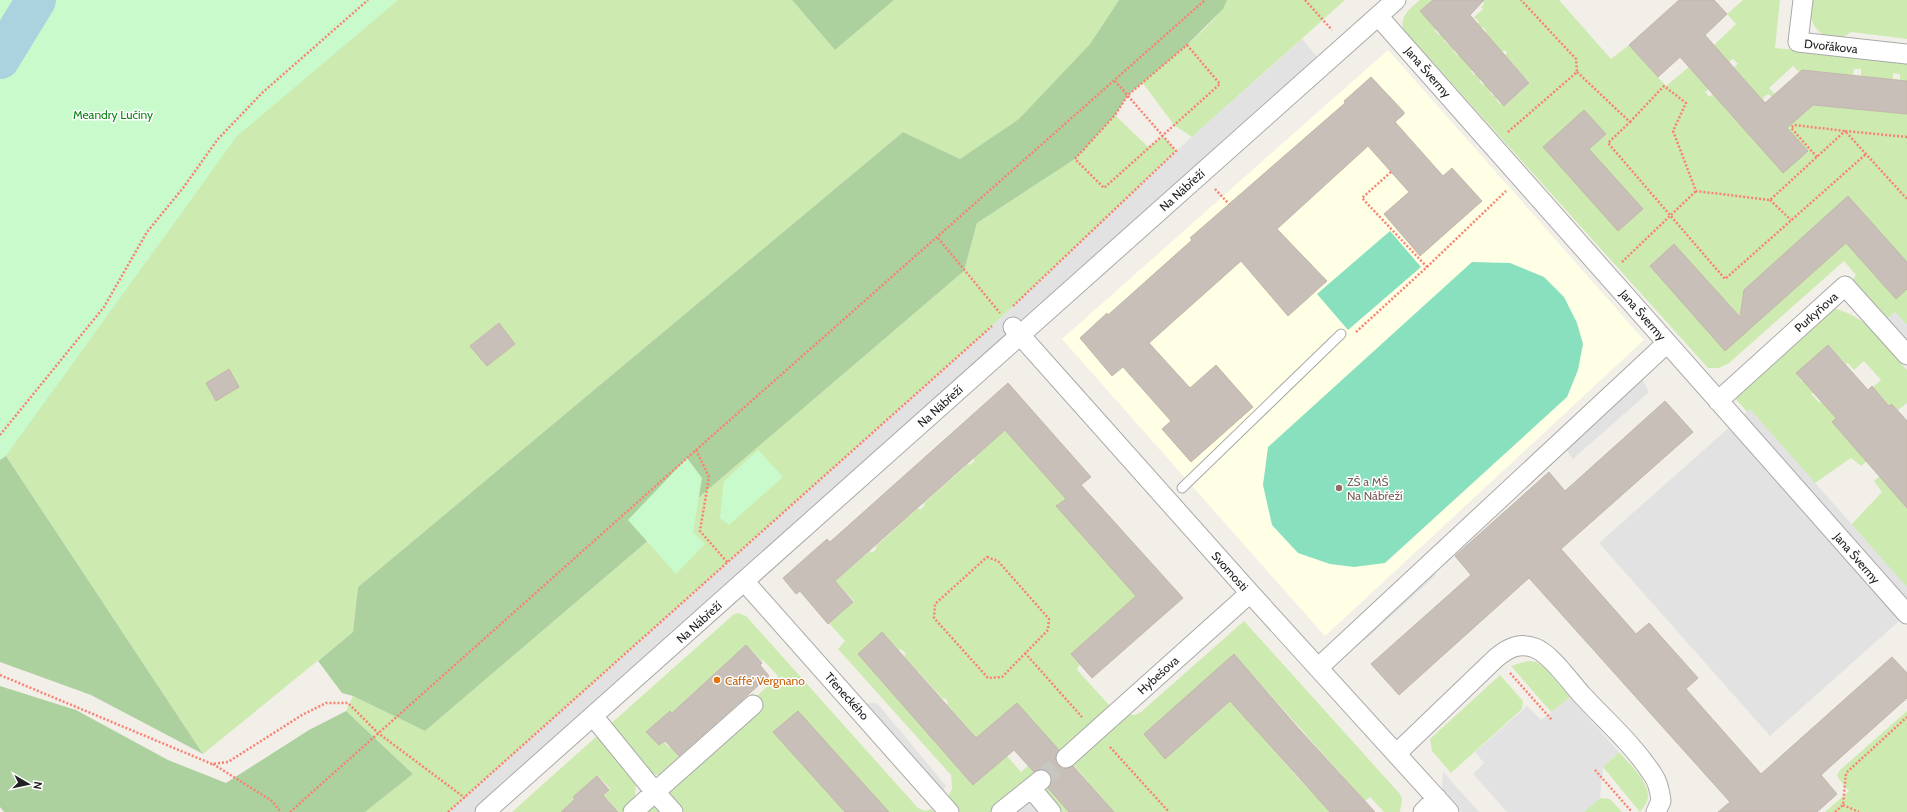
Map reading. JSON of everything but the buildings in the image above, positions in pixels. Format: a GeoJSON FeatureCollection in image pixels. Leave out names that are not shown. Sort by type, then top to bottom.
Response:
{"type":"FeatureCollection","features":[{"type":"Feature","properties":{"kind":"street","name":"Na Nábřeží"},"geometry":{"type":"LineString","coordinates":[[485,812],[744,581],[1008,322],[1396,0]]}},
{"type":"Feature","properties":{"kind":"street","name":"Dvořákova"},"geometry":{"type":"LineString","coordinates":[[1803,0],[1798,42],[1907,54]]}},
{"type":"Feature","properties":{"kind":"street","name":"Jana Švermy"},"geometry":{"type":"LineString","coordinates":[[1378,16],[1907,614]]}},
{"type":"Feature","properties":{"kind":"street","name":"Purkyňova"},"geometry":{"type":"LineString","coordinates":[[1718,400],[1845,286],[1907,355]]}},
{"type":"Feature","properties":{"kind":"street","name":"Svornosti"},"geometry":{"type":"LineString","coordinates":[[1008,322],[1250,593],[1397,752],[1449,812]]}},
{"type":"Feature","properties":{"kind":"street"},"geometry":{"type":"LineString","coordinates":[[1319,668],[1667,343]]}},
{"type":"Feature","properties":{"kind":"street","name":"Třeneckého"},"geometry":{"type":"LineString","coordinates":[[744,581],[949,812]]}},
{"type":"Feature","properties":{"kind":"street","name":"Hybešova"},"geometry":{"type":"LineString","coordinates":[[1066,758],[1250,593]]}},
{"type":"Feature","properties":{"kind":"street"},"geometry":{"type":"LineString","coordinates":[[1397,752],[1496,658],[1509,648],[1519,646],[1537,648],[1546,655],[1584,697],[1624,737],[1654,776],[1662,800],[1656,812]]}},
{"type":"Feature","properties":{"kind":"street"},"geometry":{"type":"LineString","coordinates":[[634,812],[753,705]]}},
{"type":"Feature","properties":{"kind":"street"},"geometry":{"type":"LineString","coordinates":[[593,716],[673,812]]}},
{"type":"Feature","properties":{"kind":"street"},"geometry":{"type":"LineString","coordinates":[[1002,812],[1036,784],[1052,812]]}},
{"type":"Feature","properties":{"kind":"street"},"geometry":{"type":"LineString","coordinates":[[1423,812],[1437,798]]}},
{"type":"Feature","properties":{"kind":"lane"},"geometry":{"type":"LineString","coordinates":[[1182,488],[1341,334]]}},
{"type":"Feature","properties":{"kind":"path"},"geometry":{"type":"LineString","coordinates":[[0,435],[104,307],[146,232],[183,188],[218,139],[262,93],[368,0]]}},
{"type":"Feature","properties":{"kind":"path"},"geometry":{"type":"LineString","coordinates":[[290,812],[696,450],[938,238],[1205,0]]}},
{"type":"Feature","properties":{"kind":"path"},"geometry":{"type":"LineString","coordinates":[[1521,0],[1576,59],[1577,72],[1630,122]]}},
{"type":"Feature","properties":{"kind":"path"},"geometry":{"type":"LineString","coordinates":[[1187,45],[1220,84],[1163,136],[1148,147],[1104,188],[1075,159],[1115,115],[1128,95],[1187,45]]}},
{"type":"Feature","properties":{"kind":"path"},"geometry":{"type":"LineString","coordinates":[[1507,133],[1577,72]]}},
{"type":"Feature","properties":{"kind":"path"},"geometry":{"type":"LineString","coordinates":[[448,812],[728,562],[1008,322],[1176,151],[1115,81]]}},
{"type":"Feature","properties":{"kind":"path"},"geometry":{"type":"LineString","coordinates":[[1696,191],[1673,132],[1686,103],[1664,86],[1608,143],[1725,279],[1866,154]]}},
{"type":"Feature","properties":{"kind":"path"},"geometry":{"type":"LineString","coordinates":[[1817,157],[1791,128],[1794,125],[1907,137]]}},
{"type":"Feature","properties":{"kind":"path"},"geometry":{"type":"LineString","coordinates":[[1770,200],[1845,131]]}},
{"type":"Feature","properties":{"kind":"path"},"geometry":{"type":"LineString","coordinates":[[1845,131],[1907,199]]}},
{"type":"Feature","properties":{"kind":"path"},"geometry":{"type":"LineString","coordinates":[[1391,172],[1362,198],[1427,267]]}},
{"type":"Feature","properties":{"kind":"path"},"geometry":{"type":"LineString","coordinates":[[1341,334],[1347,340],[1427,267],[1521,177]]}},
{"type":"Feature","properties":{"kind":"path"},"geometry":{"type":"LineString","coordinates":[[1214,188],[1229,204]]}},
{"type":"Feature","properties":{"kind":"path"},"geometry":{"type":"LineString","coordinates":[[1617,267],[1696,191],[1770,200],[1791,220]]}},
{"type":"Feature","properties":{"kind":"path"},"geometry":{"type":"LineString","coordinates":[[938,238],[1008,322]]}},
{"type":"Feature","properties":{"kind":"path"},"geometry":{"type":"LineString","coordinates":[[696,450],[709,477],[700,531],[744,581]]}},
{"type":"Feature","properties":{"kind":"path"},"geometry":{"type":"LineString","coordinates":[[987,557],[998,561],[1049,619],[1048,630],[1025,653],[1002,677],[988,678],[934,618],[935,604],[987,557]]}},
{"type":"Feature","properties":{"kind":"path"},"geometry":{"type":"LineString","coordinates":[[1496,658],[1552,720]]}},
{"type":"Feature","properties":{"kind":"path"},"geometry":{"type":"LineString","coordinates":[[0,675],[212,764],[272,801],[281,812]]}},
{"type":"Feature","properties":{"kind":"path"},"geometry":{"type":"LineString","coordinates":[[212,764],[228,762],[302,715],[326,703],[348,702],[378,733],[469,801]]}},
{"type":"Feature","properties":{"kind":"path"},"geometry":{"type":"LineString","coordinates":[[1835,812],[1843,804],[1846,773],[1907,717]]}},
{"type":"Feature","properties":{"kind":"path"},"geometry":{"type":"LineString","coordinates":[[1595,770],[1632,812]]}},
{"type":"Feature","properties":{"kind":"path"},"geometry":{"type":"LineString","coordinates":[[1843,804],[1859,812]]}},
{"type":"Feature","properties":{"kind":"shaded area"},"geometry":{"type":"Polygon","coordinates":[[[1302,39],[1317,57],[738,573],[744,581],[485,812],[448,812],[1003,316],[1176,151],[1302,39]]]}},
{"type":"Feature","properties":{"kind":"shaded area","name":"ZŠ a MŠ Na Nábřeží"},"geometry":{"type":"Polygon","coordinates":[[[1388,50],[1644,340],[1325,636],[1062,339],[1388,50]]]}},
{"type":"Feature","properties":{"kind":"shaded area"},"geometry":{"type":"Polygon","coordinates":[[[1895,312],[1907,325],[1907,349],[1883,322],[1895,312]]]}},
{"type":"Feature","properties":{"kind":"shaded area"},"geometry":{"type":"Polygon","coordinates":[[[1641,377],[1649,392],[1573,459],[1564,447],[1641,377]]]}},
{"type":"Feature","properties":{"kind":"shaded area"},"geometry":{"type":"Polygon","coordinates":[[[1750,409],[1907,587],[1907,614],[1770,736],[1599,543],[1750,409]]]}},
{"type":"Feature","properties":{"kind":"shaded area"},"geometry":{"type":"Polygon","coordinates":[[[1428,565],[1436,575],[1364,641],[1359,630],[1428,565]]]}},
{"type":"Feature","properties":{"kind":"shaded area"},"geometry":{"type":"Polygon","coordinates":[[[1570,697],[1619,752],[1603,767],[1600,798],[1584,812],[1507,812],[1473,774],[1484,763],[1475,752],[1527,706],[1541,720],[1570,697]]]}},
{"type":"Feature","properties":{"kind":"shaded area"},"geometry":{"type":"Polygon","coordinates":[[[877,703],[946,786],[937,798],[854,704],[877,703]]]}},
{"type":"Feature","properties":{"kind":"shaded area"},"geometry":{"type":"Polygon","coordinates":[[[1443,772],[1479,812],[1462,812],[1442,790],[1443,772]]]}},
{"type":"Feature","properties":{"kind":"shaded area"},"geometry":{"type":"Polygon","coordinates":[[[1029,800],[1039,812],[1016,812],[1029,800]]]}},
{"type":"Feature","properties":{"kind":"green space","name":"Meandry Lučiny"},"geometry":{"type":"Polygon","coordinates":[[[0,0],[242,86],[160,242],[6,456],[203,754],[91,695],[0,662],[0,0]]]}},
{"type":"Feature","properties":{"kind":"green space","name":"Meandry Lučiny"},"geometry":{"type":"Polygon","coordinates":[[[0,0],[398,0],[237,136],[6,456],[0,460],[0,0]]]}},
{"type":"Feature","properties":{"kind":"green space"},"geometry":{"type":"Polygon","coordinates":[[[355,0],[792,0],[835,50],[894,0],[1119,0],[1090,44],[1019,120],[960,159],[903,132],[358,587],[353,632],[203,754],[6,456],[160,242],[154,190],[355,0]]]}},
{"type":"Feature","properties":{"kind":"green space"},"geometry":{"type":"Polygon","coordinates":[[[792,0],[894,0],[835,50],[792,0]]]}},
{"type":"Feature","properties":{"kind":"green space"},"geometry":{"type":"Polygon","coordinates":[[[1119,0],[1227,0],[1223,9],[1187,45],[1128,95],[1115,115],[1075,159],[977,223],[964,271],[425,731],[353,696],[342,693],[318,661],[353,632],[358,587],[903,132],[960,159],[1019,119],[1090,44],[1119,0]]]}},
{"type":"Feature","properties":{"kind":"green space"},"geometry":{"type":"Polygon","coordinates":[[[1227,0],[1345,0],[1192,137],[1174,125],[1142,82],[1201,32],[1221,10],[1227,0]]]}},
{"type":"Feature","properties":{"kind":"green space"},"geometry":{"type":"Polygon","coordinates":[[[1420,0],[1435,0],[1437,29],[1435,31],[1439,35],[1441,33],[1446,39],[1444,41],[1455,49],[1453,51],[1457,55],[1459,53],[1473,69],[1471,71],[1474,75],[1476,73],[1482,79],[1479,81],[1483,85],[1485,83],[1491,90],[1490,92],[1493,96],[1495,94],[1498,97],[1496,99],[1500,104],[1503,103],[1506,105],[1530,83],[1505,55],[1507,53],[1505,50],[1502,52],[1485,34],[1486,31],[1483,27],[1481,28],[1477,24],[1479,22],[1475,18],[1472,19],[1483,9],[1481,7],[1484,4],[1483,1],[1485,0],[1559,0],[1611,59],[1629,45],[1666,86],[1689,67],[1709,89],[1705,92],[1709,97],[1713,94],[1787,128],[1813,105],[1907,114],[1907,325],[1895,312],[1883,322],[1851,282],[1856,275],[1844,261],[1729,363],[1719,368],[1708,368],[1403,29],[1402,24],[1404,16],[1409,9],[1420,0]]]}},
{"type":"Feature","properties":{"kind":"green space"},"geometry":{"type":"Polygon","coordinates":[[[1743,0],[1780,0],[1775,48],[1907,61],[1907,81],[1900,80],[1900,74],[1893,73],[1893,80],[1861,76],[1861,69],[1854,69],[1853,75],[1802,70],[1799,72],[1793,66],[1769,88],[1775,94],[1772,97],[1768,94],[1763,98],[1765,103],[1734,67],[1738,64],[1733,59],[1729,62],[1714,45],[1736,24],[1727,14],[1743,0]]]}},
{"type":"Feature","properties":{"kind":"green space"},"geometry":{"type":"Polygon","coordinates":[[[1811,0],[1907,0],[1907,39],[1851,32],[1839,40],[1831,38],[1819,32],[1812,22],[1810,8],[1811,0]]]}},
{"type":"Feature","properties":{"kind":"green space"},"geometry":{"type":"Polygon","coordinates":[[[1115,115],[1148,147],[1163,136],[1176,151],[1003,316],[448,812],[365,812],[413,774],[346,711],[353,696],[425,731],[964,271],[977,223],[1075,159],[1115,115]]]}},
{"type":"Feature","properties":{"kind":"green space"},"geometry":{"type":"Polygon","coordinates":[[[1390,231],[1421,267],[1348,330],[1317,294],[1390,231]]]}},
{"type":"Feature","properties":{"kind":"green space"},"geometry":{"type":"Polygon","coordinates":[[[1472,262],[1510,263],[1544,277],[1564,297],[1577,323],[1583,344],[1578,370],[1567,397],[1385,563],[1354,567],[1330,564],[1298,553],[1272,525],[1263,485],[1268,447],[1472,262]]]}},
{"type":"Feature","properties":{"kind":"green space"},"geometry":{"type":"Polygon","coordinates":[[[1823,304],[1850,314],[1865,323],[1907,370],[1907,403],[1898,410],[1893,404],[1890,406],[1873,387],[1881,380],[1864,361],[1854,370],[1848,363],[1846,364],[1828,345],[1797,373],[1801,381],[1803,380],[1808,386],[1807,387],[1815,393],[1811,394],[1820,403],[1821,400],[1837,418],[1867,461],[1861,466],[1851,458],[1812,485],[1733,396],[1823,304]]]}},
{"type":"Feature","properties":{"kind":"green space"},"geometry":{"type":"Polygon","coordinates":[[[1005,429],[1067,498],[1057,506],[1137,596],[1077,668],[1078,671],[1110,706],[1061,752],[1056,747],[976,738],[947,704],[948,703],[945,698],[943,699],[904,656],[906,654],[901,649],[899,650],[883,633],[859,655],[974,785],[1007,756],[1021,772],[1028,766],[1036,774],[993,812],[956,812],[948,797],[952,789],[951,775],[838,649],[845,641],[829,623],[854,601],[835,581],[870,551],[872,553],[877,548],[875,547],[918,508],[920,510],[925,505],[924,503],[968,464],[969,465],[975,461],[973,459],[1005,429]]]}},
{"type":"Feature","properties":{"kind":"green space"},"geometry":{"type":"Polygon","coordinates":[[[758,450],[783,477],[729,525],[720,518],[724,481],[758,450]]]}},
{"type":"Feature","properties":{"kind":"green space"},"geometry":{"type":"Polygon","coordinates":[[[687,458],[702,478],[693,532],[705,544],[676,574],[628,520],[687,458]]]}},
{"type":"Feature","properties":{"kind":"green space"},"geometry":{"type":"Polygon","coordinates":[[[1880,476],[1907,505],[1907,591],[1849,527],[1882,492],[1874,481],[1880,476]]]}},
{"type":"Feature","properties":{"kind":"green space"},"geometry":{"type":"Polygon","coordinates":[[[738,613],[746,616],[918,808],[925,811],[932,809],[934,812],[644,812],[701,746],[697,742],[752,693],[757,696],[778,676],[746,645],[673,712],[670,711],[647,731],[660,745],[664,742],[669,748],[671,746],[680,757],[683,755],[685,757],[659,775],[652,774],[607,727],[733,615],[738,613]]]}},
{"type":"Feature","properties":{"kind":"green space"},"geometry":{"type":"Polygon","coordinates":[[[1244,621],[1400,794],[1402,799],[1400,812],[1384,812],[1370,797],[1365,801],[1234,654],[1145,734],[1166,758],[1231,701],[1297,777],[1332,812],[1114,812],[1071,762],[1128,714],[1135,715],[1141,712],[1244,621]]]}},
{"type":"Feature","properties":{"kind":"green space"},"geometry":{"type":"Polygon","coordinates":[[[1527,661],[1537,662],[1545,668],[1570,697],[1552,713],[1511,666],[1527,661]]]}},
{"type":"Feature","properties":{"kind":"green space"},"geometry":{"type":"Polygon","coordinates":[[[1500,675],[1523,701],[1522,709],[1451,773],[1432,751],[1430,739],[1500,675]]]}},
{"type":"Feature","properties":{"kind":"green space"},"geometry":{"type":"Polygon","coordinates":[[[0,686],[76,710],[168,760],[226,783],[309,730],[346,711],[413,774],[365,812],[4,812],[0,807],[0,686]]]}},
{"type":"Feature","properties":{"kind":"green space"},"geometry":{"type":"Polygon","coordinates":[[[1907,711],[1907,812],[1825,812],[1849,791],[1837,775],[1840,770],[1907,711]]]}},
{"type":"Feature","properties":{"kind":"green space"},"geometry":{"type":"Polygon","coordinates":[[[598,735],[636,783],[635,799],[626,812],[619,812],[604,795],[610,789],[598,776],[574,796],[576,799],[561,812],[512,812],[598,735]]]}},
{"type":"Feature","properties":{"kind":"green space"},"geometry":{"type":"Polygon","coordinates":[[[1619,752],[1634,768],[1647,788],[1647,801],[1640,812],[1603,767],[1619,752]]]}},
{"type":"Feature","properties":{"kind":"green space"},"geometry":{"type":"Polygon","coordinates":[[[1045,784],[1070,812],[1039,812],[1045,784]]]}},
{"type":"Feature","properties":{"kind":"green space"},"geometry":{"type":"Polygon","coordinates":[[[1600,798],[1610,799],[1622,812],[1584,812],[1600,798]]]}},
{"type":"Feature","properties":{"kind":"waterway"},"geometry":{"type":"LineString","coordinates":[[0,59],[36,0]]}},
{"type":"Feature","properties":{"kind":"tunnel"},"geometry":{"type":"LineString","coordinates":[[1041,780],[1066,758]]}},
{"type":"Feature","properties":{"kind":"place","name":"ZŠ a MŠ Na Nábřeží"},"geometry":{"type":"Point","coordinates":[1339,488]}},
{"type":"Feature","properties":{"kind":"place","name":"Caffe' Vergnano"},"geometry":{"type":"Point","coordinates":[717,680]}}]}
